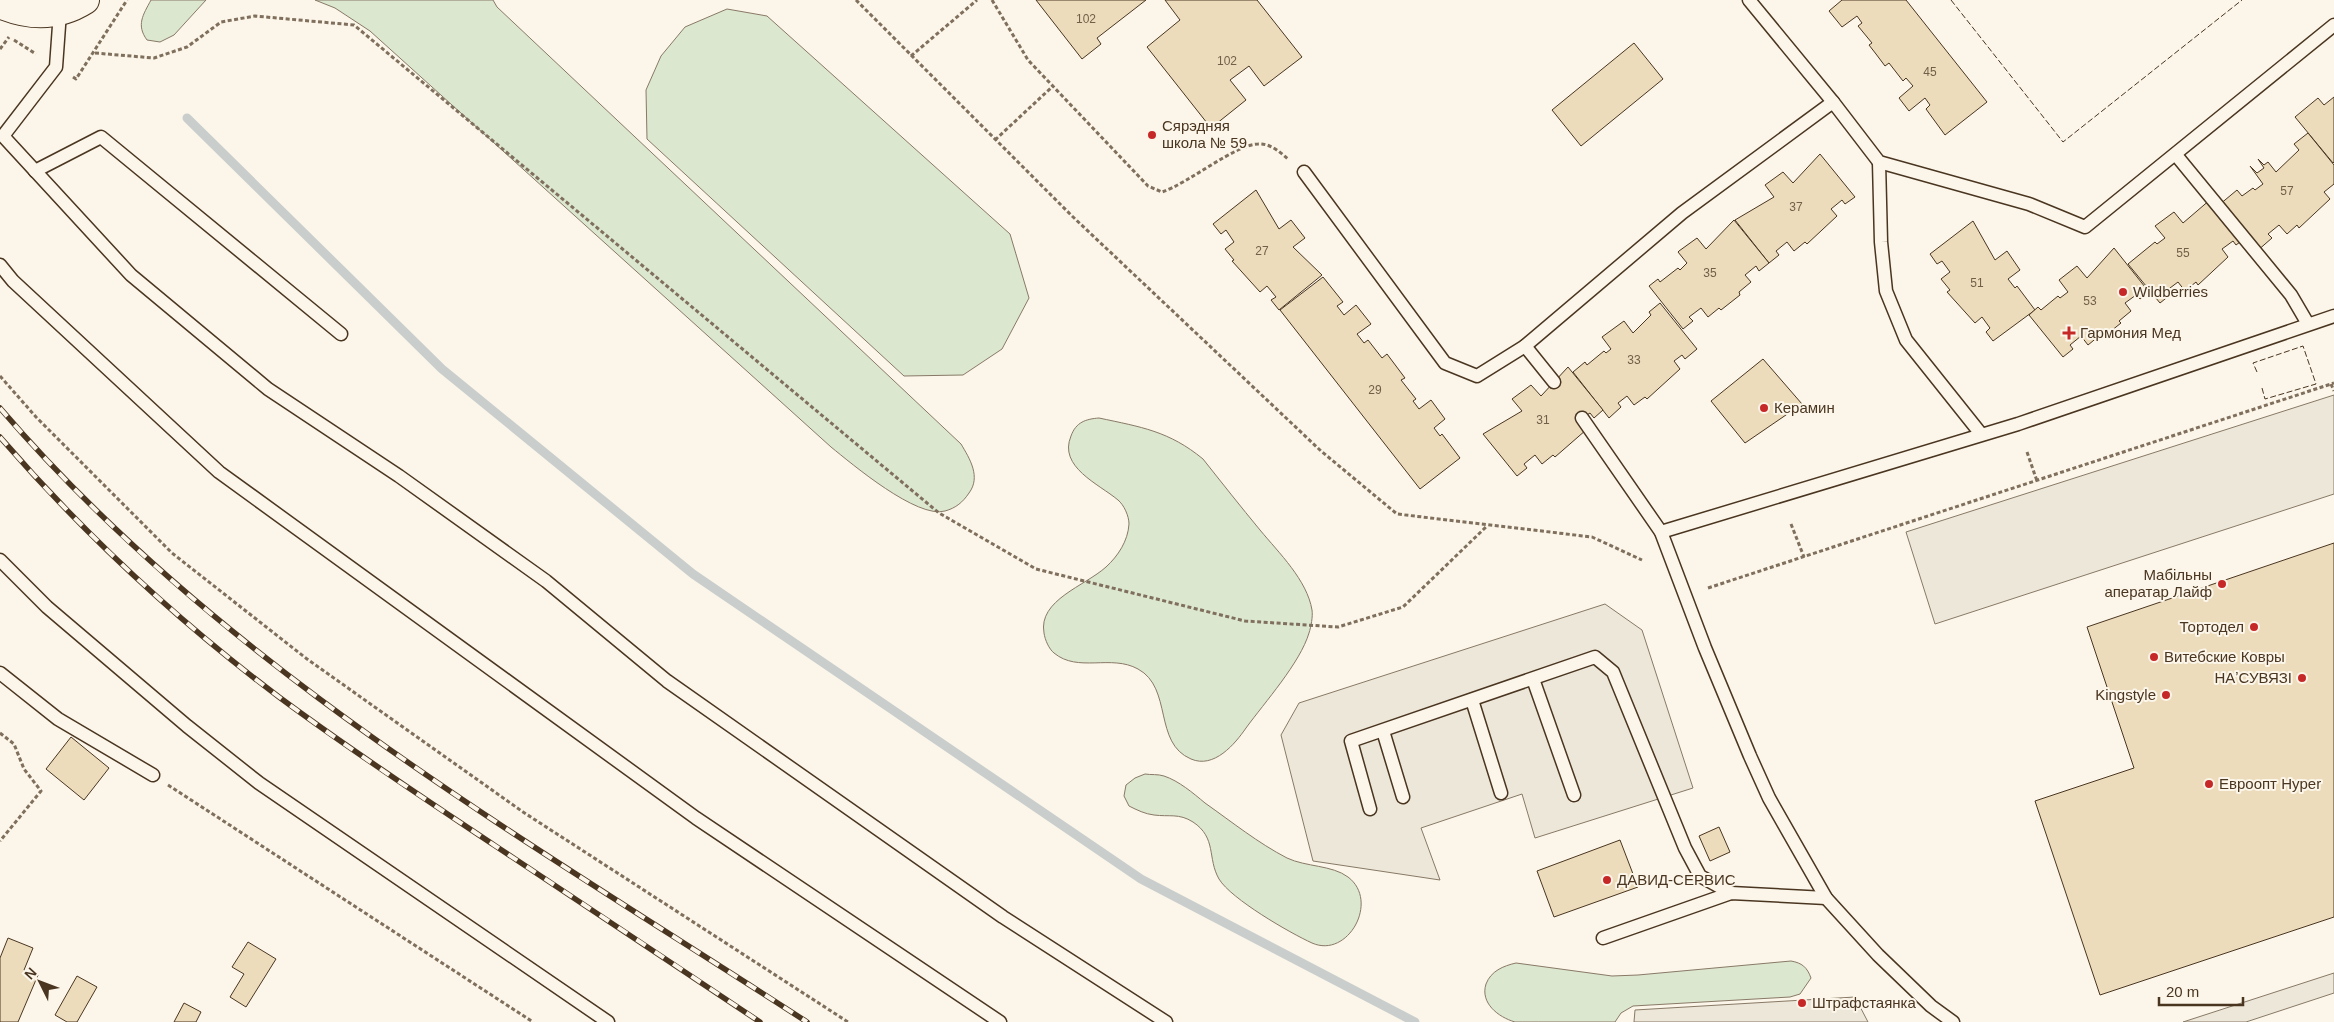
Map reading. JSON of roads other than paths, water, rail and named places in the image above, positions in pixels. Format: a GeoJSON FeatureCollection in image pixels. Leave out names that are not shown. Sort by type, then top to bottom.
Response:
{"type":"FeatureCollection","features":[{"type":"Feature","properties":{"kind":"street"},"geometry":{"type":"LineString","coordinates":[[0,4],[32,13],[60,12],[85,0]]}},
{"type":"Feature","properties":{"kind":"lane"},"geometry":{"type":"LineString","coordinates":[[1749,0],[1878,162],[1881,242],[1886,291],[1906,340],[1981,434]]}},
{"type":"Feature","properties":{"kind":"lane"},"geometry":{"type":"LineString","coordinates":[[60,12],[56,68],[1,135],[131,275],[268,389],[399,476],[546,581],[667,681],[1003,917],[1166,1022]]}},
{"type":"Feature","properties":{"kind":"lane"},"geometry":{"type":"LineString","coordinates":[[1878,162],[2029,204],[2085,227],[2334,25]]}},
{"type":"Feature","properties":{"kind":"lane"},"geometry":{"type":"LineString","coordinates":[[1304,172],[1446,362],[1477,376],[1525,346],[1682,213],[1832,102]]}},
{"type":"Feature","properties":{"kind":"lane"},"geometry":{"type":"LineString","coordinates":[[35,171],[101,137],[340,334]]}},
{"type":"Feature","properties":{"kind":"lane"},"geometry":{"type":"LineString","coordinates":[[2176,155],[2291,295],[2308,324]]}},
{"type":"Feature","properties":{"kind":"lane"},"geometry":{"type":"LineString","coordinates":[[0,265],[13,281],[219,472],[696,818],[1000,1022]]}},
{"type":"Feature","properties":{"kind":"lane"},"geometry":{"type":"LineString","coordinates":[[1661,532],[1981,434],[2334,316]]}},
{"type":"Feature","properties":{"kind":"lane"},"geometry":{"type":"LineString","coordinates":[[1525,346],[1554,382]]}},
{"type":"Feature","properties":{"kind":"lane"},"geometry":{"type":"LineString","coordinates":[[1582,418],[1661,532],[1708,657],[1768,798],[1826,898],[1884,962],[1931,1006],[1953,1022]]}},
{"type":"Feature","properties":{"kind":"lane"},"geometry":{"type":"LineString","coordinates":[[0,560],[47,607],[187,726],[259,784],[608,1022]]}},
{"type":"Feature","properties":{"kind":"lane"},"geometry":{"type":"LineString","coordinates":[[1370,809],[1351,742],[1595,657],[1613,672],[1685,848],[1700,876],[1731,893]]}},
{"type":"Feature","properties":{"kind":"lane"},"geometry":{"type":"LineString","coordinates":[[0,673],[58,719],[153,775]]}},
{"type":"Feature","properties":{"kind":"lane"},"geometry":{"type":"LineString","coordinates":[[1533,678],[1574,795]]}},
{"type":"Feature","properties":{"kind":"lane"},"geometry":{"type":"LineString","coordinates":[[1472,700],[1501,793]]}},
{"type":"Feature","properties":{"kind":"lane"},"geometry":{"type":"LineString","coordinates":[[1383,731],[1403,797]]}},
{"type":"Feature","properties":{"kind":"lane"},"geometry":{"type":"LineString","coordinates":[[1603,938],[1731,893],[1826,898]]}},
{"type":"Feature","properties":{"kind":"waterway"},"geometry":{"type":"LineString","coordinates":[[187,118],[442,369],[693,574],[1141,879],[1415,1022]]}},
{"type":"Feature","properties":{"kind":"railway"},"geometry":{"type":"LineString","coordinates":[[0,408],[87,501],[180,587],[278,667],[381,743],[486,815],[807,1022]]}},
{"type":"Feature","properties":{"kind":"railway"},"geometry":{"type":"LineString","coordinates":[[0,437],[98,541],[168,607],[241,668],[332,735],[413,791],[760,1022]]}},
{"type":"Feature","properties":{"kind":"place","name":"Сярэдняя школа № 59"},"geometry":{"type":"Point","coordinates":[1152,135]}},
{"type":"Feature","properties":{"kind":"place","name":"Wildberries"},"geometry":{"type":"Point","coordinates":[2123,292]}},
{"type":"Feature","properties":{"kind":"place","name":"Гармония Мед"},"geometry":{"type":"Point","coordinates":[2069,333]}},
{"type":"Feature","properties":{"kind":"place","name":"Керамин"},"geometry":{"type":"Point","coordinates":[1764,408]}},
{"type":"Feature","properties":{"kind":"place","name":"Мабільны аператар Лайф"},"geometry":{"type":"Point","coordinates":[2222,584]}},
{"type":"Feature","properties":{"kind":"place","name":"Тортодел"},"geometry":{"type":"Point","coordinates":[2254,627]}},
{"type":"Feature","properties":{"kind":"place","name":"Витебские Ковры"},"geometry":{"type":"Point","coordinates":[2154,657]}},
{"type":"Feature","properties":{"kind":"place","name":"НАʼСУВЯЗІ"},"geometry":{"type":"Point","coordinates":[2302,678]}},
{"type":"Feature","properties":{"kind":"place","name":"Kingstyle"},"geometry":{"type":"Point","coordinates":[2166,695]}},
{"type":"Feature","properties":{"kind":"place","name":"Евроопт Hyper"},"geometry":{"type":"Point","coordinates":[2209,784]}},
{"type":"Feature","properties":{"kind":"place","name":"ДАВИД-СЕРВИС"},"geometry":{"type":"Point","coordinates":[1607,880]}},
{"type":"Feature","properties":{"kind":"place","name":"Штрафстаянка"},"geometry":{"type":"Point","coordinates":[1802,1003]}}]}
